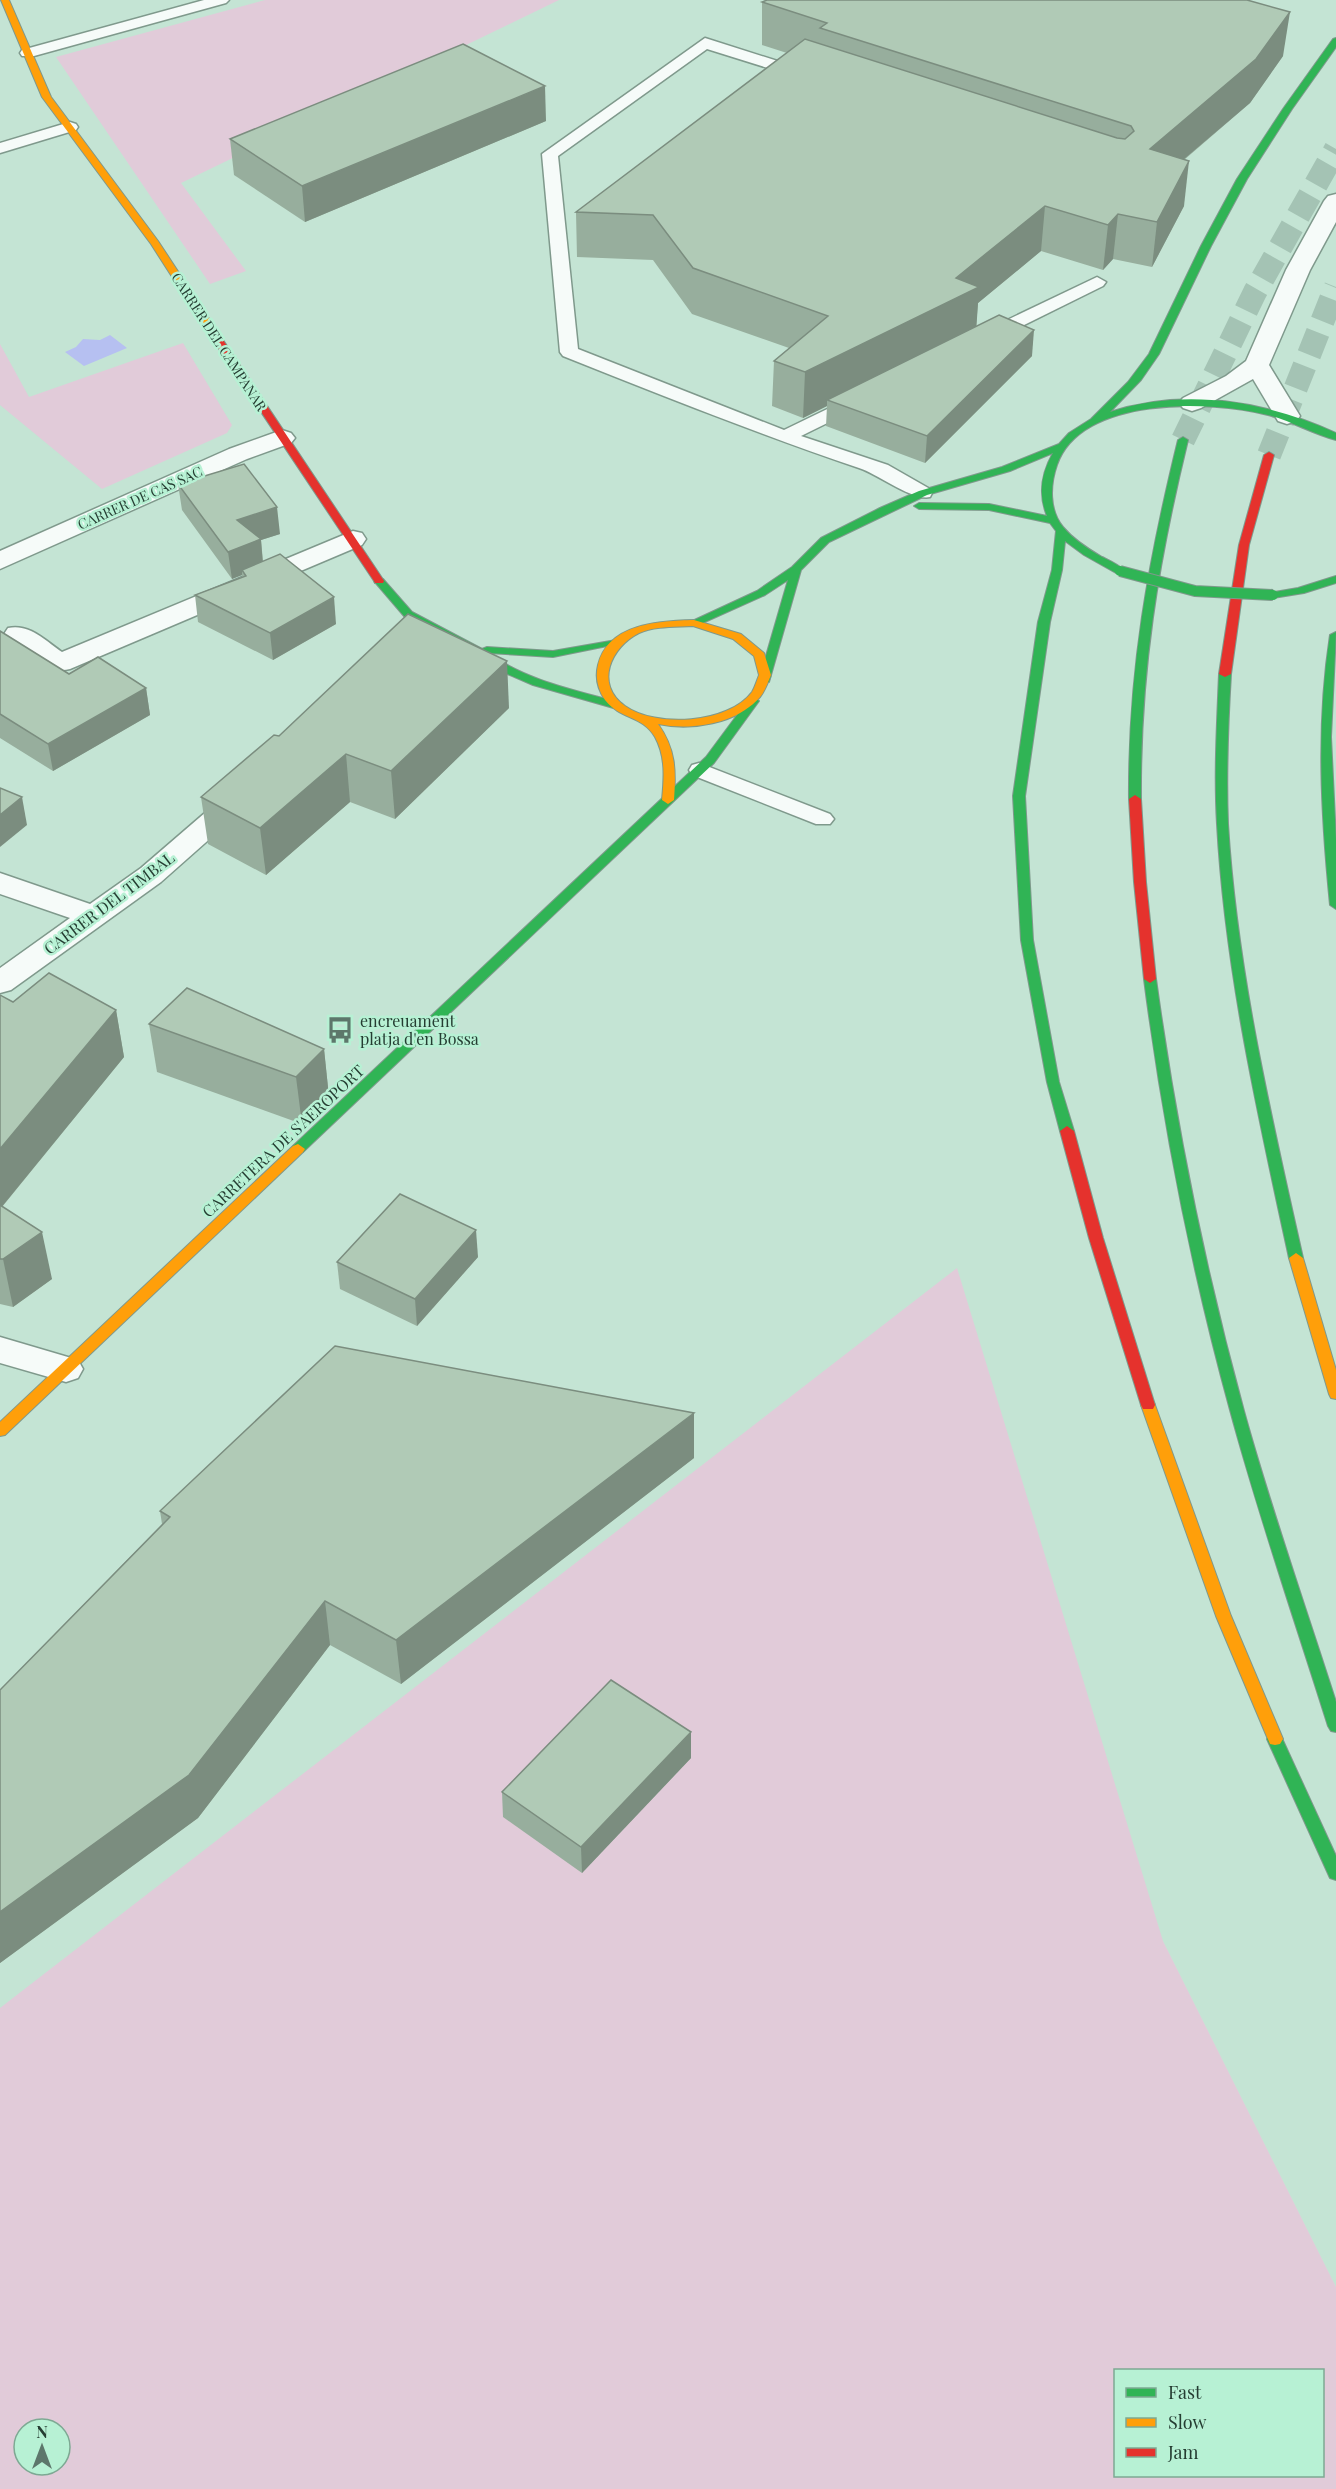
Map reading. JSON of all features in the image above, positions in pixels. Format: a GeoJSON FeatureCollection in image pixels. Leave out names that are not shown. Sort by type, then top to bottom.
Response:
{"type":"FeatureCollection","features":[{"type":"Feature","properties":{"kind":"main road","name":"CARRER DEL CAMPANAR"},"geometry":{"type":"LineString","coordinates":[[5,0],[47,97],[155,243],[282,438],[353,539],[386,591],[408,614],[419,634],[473,648],[550,656],[581,652],[618,641]]}},
{"type":"Feature","properties":{"kind":"main road"},"geometry":{"type":"LineString","coordinates":[[1096,420],[1133,384],[1158,344],[1216,228],[1253,162],[1299,89],[1336,41]]}},
{"type":"Feature","properties":{"kind":"main road"},"geometry":{"type":"LineString","coordinates":[[694,623],[738,605],[796,569],[825,540],[884,510],[923,493],[1006,470],[1059,447],[1074,432],[1096,420],[1160,404],[1243,406],[1287,416],[1336,437]]}},
{"type":"Feature","properties":{"kind":"main road"},"geometry":{"type":"LineString","coordinates":[[1183,440],[1160,534],[1143,627],[1135,738],[1135,813],[1144,941],[1172,1124],[1202,1272],[1244,1438],[1336,1726]]}},
{"type":"Feature","properties":{"kind":"main road"},"geometry":{"type":"LineString","coordinates":[[1059,447],[1046,478],[1046,497],[1057,526],[1019,796],[1027,940],[1053,1082],[1096,1238],[1141,1386],[1197,1546],[1251,1688],[1336,1873]]}},
{"type":"Feature","properties":{"kind":"main road"},"geometry":{"type":"LineString","coordinates":[[1269,455],[1244,545],[1229,636],[1220,732],[1220,816],[1232,944],[1267,1127],[1300,1275],[1336,1394]]}},
{"type":"Feature","properties":{"kind":"main road"},"geometry":{"type":"LineString","coordinates":[[884,510],[931,504],[989,507],[1057,526],[1084,549],[1120,571],[1161,586],[1191,593],[1224,597],[1273,595],[1300,591],[1336,579]]}},
{"type":"Feature","properties":{"kind":"main road"},"geometry":{"type":"LineString","coordinates":[[765,680],[764,663],[756,649],[741,637],[721,628],[694,623],[661,624],[635,631],[618,641],[604,654],[599,673],[605,690],[617,705],[646,718],[685,724],[705,723],[737,712],[753,701],[761,691],[765,680],[796,569]]}},
{"type":"Feature","properties":{"kind":"main road"},"geometry":{"type":"LineString","coordinates":[[1336,635],[1328,677],[1324,779],[1336,905]]}},
{"type":"Feature","properties":{"kind":"main road","name":"CARRER DEL CAMPANAR"},"geometry":{"type":"LineString","coordinates":[[473,648],[500,667],[537,683],[617,705]]}},
{"type":"Feature","properties":{"kind":"main road","name":"CARRETERA DE S'AEROPORT"},"geometry":{"type":"LineString","coordinates":[[0,1431],[710,760],[753,701]]}},
{"type":"Feature","properties":{"kind":"main road"},"geometry":{"type":"LineString","coordinates":[[646,718],[664,735],[669,748],[671,762],[668,800]]}},
{"type":"Feature","properties":{"kind":"street"},"geometry":{"type":"LineString","coordinates":[[1192,403],[1235,381],[1257,365],[1298,270],[1336,201]]}},
{"type":"Feature","properties":{"kind":"street"},"geometry":{"type":"LineString","coordinates":[[1257,365],[1287,416]]}},
{"type":"Feature","properties":{"kind":"street","name":"CARRER DE CAS SAC"},"geometry":{"type":"LineString","coordinates":[[0,561],[238,454],[282,438]]}},
{"type":"Feature","properties":{"kind":"street"},"geometry":{"type":"LineString","coordinates":[[18,634],[60,663],[353,539]]}},
{"type":"Feature","properties":{"kind":"street","name":"CARRER DEL TIMBAL"},"geometry":{"type":"LineString","coordinates":[[0,983],[152,875],[259,781]]}},
{"type":"Feature","properties":{"kind":"street"},"geometry":{"type":"LineString","coordinates":[[0,883],[95,916]]}},
{"type":"Feature","properties":{"kind":"street"},"geometry":{"type":"LineString","coordinates":[[0,1350],[66,1369]]}},
{"type":"Feature","properties":{"kind":"lane"},"geometry":{"type":"LineString","coordinates":[[28,53],[221,0]]}},
{"type":"Feature","properties":{"kind":"lane"},"geometry":{"type":"LineString","coordinates":[[817,79],[705,43],[550,154],[569,352],[785,437],[881,470],[923,493]]}},
{"type":"Feature","properties":{"kind":"lane"},"geometry":{"type":"LineString","coordinates":[[0,148],[70,127]]}},
{"type":"Feature","properties":{"kind":"lane"},"geometry":{"type":"LineString","coordinates":[[968,346],[1097,282]]}},
{"type":"Feature","properties":{"kind":"lane"},"geometry":{"type":"LineString","coordinates":[[785,437],[871,394]]}},
{"type":"Feature","properties":{"kind":"lane"},"geometry":{"type":"LineString","coordinates":[[699,770],[823,819]]}},
{"type":"Feature","properties":{"kind":"shaded area"},"geometry":{"type":"Polygon","coordinates":[[[265,0],[559,0],[181,183],[246,271],[210,284],[56,57],[265,0]]]}},
{"type":"Feature","properties":{"kind":"shaded area"},"geometry":{"type":"Polygon","coordinates":[[[183,343],[232,425],[227,433],[102,489],[0,405],[0,344],[29,397],[183,343]]]}},
{"type":"Feature","properties":{"kind":"shaded area"},"geometry":{"type":"Polygon","coordinates":[[[957,1268],[1163,1941],[1336,2287],[1336,2489],[0,2489],[0,2008],[957,1268]]]}},
{"type":"Feature","properties":{"kind":"water"},"geometry":{"type":"Polygon","coordinates":[[[110,335],[127,348],[84,366],[65,352],[76,347],[83,339],[100,340],[110,335]]]}},
{"type":"Feature","properties":{"kind":"building"},"geometry":{"type":"Polygon","coordinates":[[[767,0],[1247,0],[1290,12],[1256,59],[1150,149],[1189,161],[1157,222],[1118,214],[1108,225],[1045,206],[956,278],[979,287],[805,372],[774,361],[828,316],[693,268],[653,215],[576,212],[805,39],[1117,138],[1125,139],[1134,131],[1131,126],[820,28],[827,23],[762,2],[767,0]]]}},
{"type":"Feature","properties":{"kind":"building"},"geometry":{"type":"Polygon","coordinates":[[[463,44],[545,86],[302,186],[230,139],[463,44]]]}},
{"type":"Feature","properties":{"kind":"building"},"geometry":{"type":"Polygon","coordinates":[[[999,315],[1034,330],[927,436],[827,400],[999,315]]]}},
{"type":"Feature","properties":{"kind":"building"},"geometry":{"type":"Polygon","coordinates":[[[244,464],[277,507],[237,520],[261,539],[228,552],[178,484],[244,464]]]}},
{"type":"Feature","properties":{"kind":"building"},"geometry":{"type":"Polygon","coordinates":[[[280,554],[334,597],[270,633],[195,595],[246,576],[242,570],[280,554]]]}},
{"type":"Feature","properties":{"kind":"building"},"geometry":{"type":"Polygon","coordinates":[[[408,614],[507,661],[391,771],[346,754],[260,828],[201,797],[274,735],[279,736],[408,614]]]}},
{"type":"Feature","properties":{"kind":"building"},"geometry":{"type":"Polygon","coordinates":[[[0,631],[69,674],[98,657],[146,688],[48,744],[0,714],[0,631]]]}},
{"type":"Feature","properties":{"kind":"building"},"geometry":{"type":"Polygon","coordinates":[[[0,788],[22,797],[0,815],[0,788]]]}},
{"type":"Feature","properties":{"kind":"building"},"geometry":{"type":"Polygon","coordinates":[[[49,973],[116,1010],[0,1149],[0,995],[13,1002],[49,973]]]}},
{"type":"Feature","properties":{"kind":"building"},"geometry":{"type":"Polygon","coordinates":[[[187,988],[324,1049],[296,1077],[149,1024],[187,988]]]}},
{"type":"Feature","properties":{"kind":"building"},"geometry":{"type":"Polygon","coordinates":[[[400,1194],[476,1230],[415,1299],[337,1262],[400,1194]]]}},
{"type":"Feature","properties":{"kind":"building"},"geometry":{"type":"Polygon","coordinates":[[[0,1205],[42,1232],[3,1259],[0,1259],[0,1205]]]}},
{"type":"Feature","properties":{"kind":"building"},"geometry":{"type":"Polygon","coordinates":[[[335,1346],[694,1413],[396,1640],[325,1601],[189,1775],[0,1912],[0,1690],[170,1517],[160,1511],[335,1346]]]}},
{"type":"Feature","properties":{"kind":"building"},"geometry":{"type":"Polygon","coordinates":[[[611,1680],[691,1732],[581,1847],[502,1792],[611,1680]]]}},
{"type":"Feature","properties":{"kind":"tunnel"},"geometry":{"type":"LineString","coordinates":[[1183,440],[1255,292],[1336,149]]}},
{"type":"Feature","properties":{"kind":"tunnel"},"geometry":{"type":"LineString","coordinates":[[1269,455],[1336,287]]}},
{"type":"Feature","properties":{"kind":"traffic: fast"},"geometry":{"type":"LineString","coordinates":[[1096,420],[1132,384],[1154,354],[1228,203],[1287,109],[1336,41]]}},
{"type":"Feature","properties":{"kind":"traffic: fast"},"geometry":{"type":"LineString","coordinates":[[1120,571],[1088,553],[1066,536],[1053,520],[1048,502],[1047,483],[1052,464],[1061,448],[1073,435],[1088,425],[1104,417],[1141,407],[1205,402],[1272,413],[1294,419],[1336,437]]}},
{"type":"Feature","properties":{"kind":"traffic: fast"},"geometry":{"type":"LineString","coordinates":[[1135,799],[1136,706],[1140,661],[1153,574],[1183,440]]}},
{"type":"Feature","properties":{"kind":"traffic: fast"},"geometry":{"type":"LineString","coordinates":[[694,623],[761,593],[796,569],[825,540],[884,510],[923,493],[1006,469],[1059,447]]}},
{"type":"Feature","properties":{"kind":"traffic: fast"},"geometry":{"type":"LineString","coordinates":[[919,506],[989,507],[1054,521]]}},
{"type":"Feature","properties":{"kind":"traffic: fast"},"geometry":{"type":"LineString","coordinates":[[1061,530],[1057,570],[1044,622],[1019,796],[1027,940],[1053,1082],[1067,1131]]}},
{"type":"Feature","properties":{"kind":"traffic: fast"},"geometry":{"type":"LineString","coordinates":[[765,680],[796,569]]}},
{"type":"Feature","properties":{"kind":"traffic: fast"},"geometry":{"type":"LineString","coordinates":[[1120,571],[1176,588],[1214,594],[1273,595]]}},
{"type":"Feature","properties":{"kind":"traffic: fast"},"geometry":{"type":"LineString","coordinates":[[1273,595],[1300,591],[1336,579]]}},
{"type":"Feature","properties":{"kind":"traffic: fast"},"geometry":{"type":"LineString","coordinates":[[379,581],[408,614],[473,648],[500,667],[537,683],[617,705]]}},
{"type":"Feature","properties":{"kind":"traffic: fast"},"geometry":{"type":"LineString","coordinates":[[1336,635],[1330,670],[1326,737],[1327,803],[1336,905]]}},
{"type":"Feature","properties":{"kind":"traffic: fast"},"geometry":{"type":"LineString","coordinates":[[487,650],[553,654],[618,641]]}},
{"type":"Feature","properties":{"kind":"traffic: fast"},"geometry":{"type":"LineString","coordinates":[[1225,674],[1221,749],[1222,823],[1228,896],[1250,1041],[1296,1258]]}},
{"type":"Feature","properties":{"kind":"traffic: fast"},"geometry":{"type":"LineString","coordinates":[[298,1149],[710,760],[753,701]]}},
{"type":"Feature","properties":{"kind":"traffic: fast"},"geometry":{"type":"LineString","coordinates":[[1150,979],[1179,1165],[1221,1350],[1264,1503],[1336,1726]]}},
{"type":"Feature","properties":{"kind":"traffic: fast"},"geometry":{"type":"LineString","coordinates":[[1275,1739],[1336,1873]]}},
{"type":"Feature","properties":{"kind":"traffic: slow"},"geometry":{"type":"LineString","coordinates":[[5,0],[47,97],[155,243],[216,337]]}},
{"type":"Feature","properties":{"kind":"traffic: slow"},"geometry":{"type":"LineString","coordinates":[[694,623],[737,637],[760,655],[765,675],[756,694],[736,710],[707,721],[672,724],[635,716],[620,708],[610,698],[604,686],[602,674],[604,661],[611,650],[621,639],[635,631],[664,624],[694,623]]}},
{"type":"Feature","properties":{"kind":"traffic: slow"},"geometry":{"type":"LineString","coordinates":[[646,718],[666,747],[670,776],[668,800]]}},
{"type":"Feature","properties":{"kind":"traffic: slow"},"geometry":{"type":"LineString","coordinates":[[0,1431],[298,1149]]}},
{"type":"Feature","properties":{"kind":"traffic: slow"},"geometry":{"type":"LineString","coordinates":[[1296,1258],[1336,1394]]}},
{"type":"Feature","properties":{"kind":"traffic: slow"},"geometry":{"type":"LineString","coordinates":[[1148,1405],[1223,1616],[1275,1739]]}},
{"type":"Feature","properties":{"kind":"traffic: jam"},"geometry":{"type":"LineString","coordinates":[[216,337],[379,581]]}},
{"type":"Feature","properties":{"kind":"traffic: jam"},"geometry":{"type":"LineString","coordinates":[[1225,674],[1244,545],[1269,455]]}},
{"type":"Feature","properties":{"kind":"traffic: jam"},"geometry":{"type":"LineString","coordinates":[[1135,799],[1140,882],[1150,979]]}},
{"type":"Feature","properties":{"kind":"traffic: jam"},"geometry":{"type":"LineString","coordinates":[[1067,1131],[1096,1238],[1148,1405]]}},
{"type":"Feature","properties":{"kind":"place","name":"encreuament platja d'en Bossa"},"geometry":{"type":"Point","coordinates":[340,1030]}}]}
